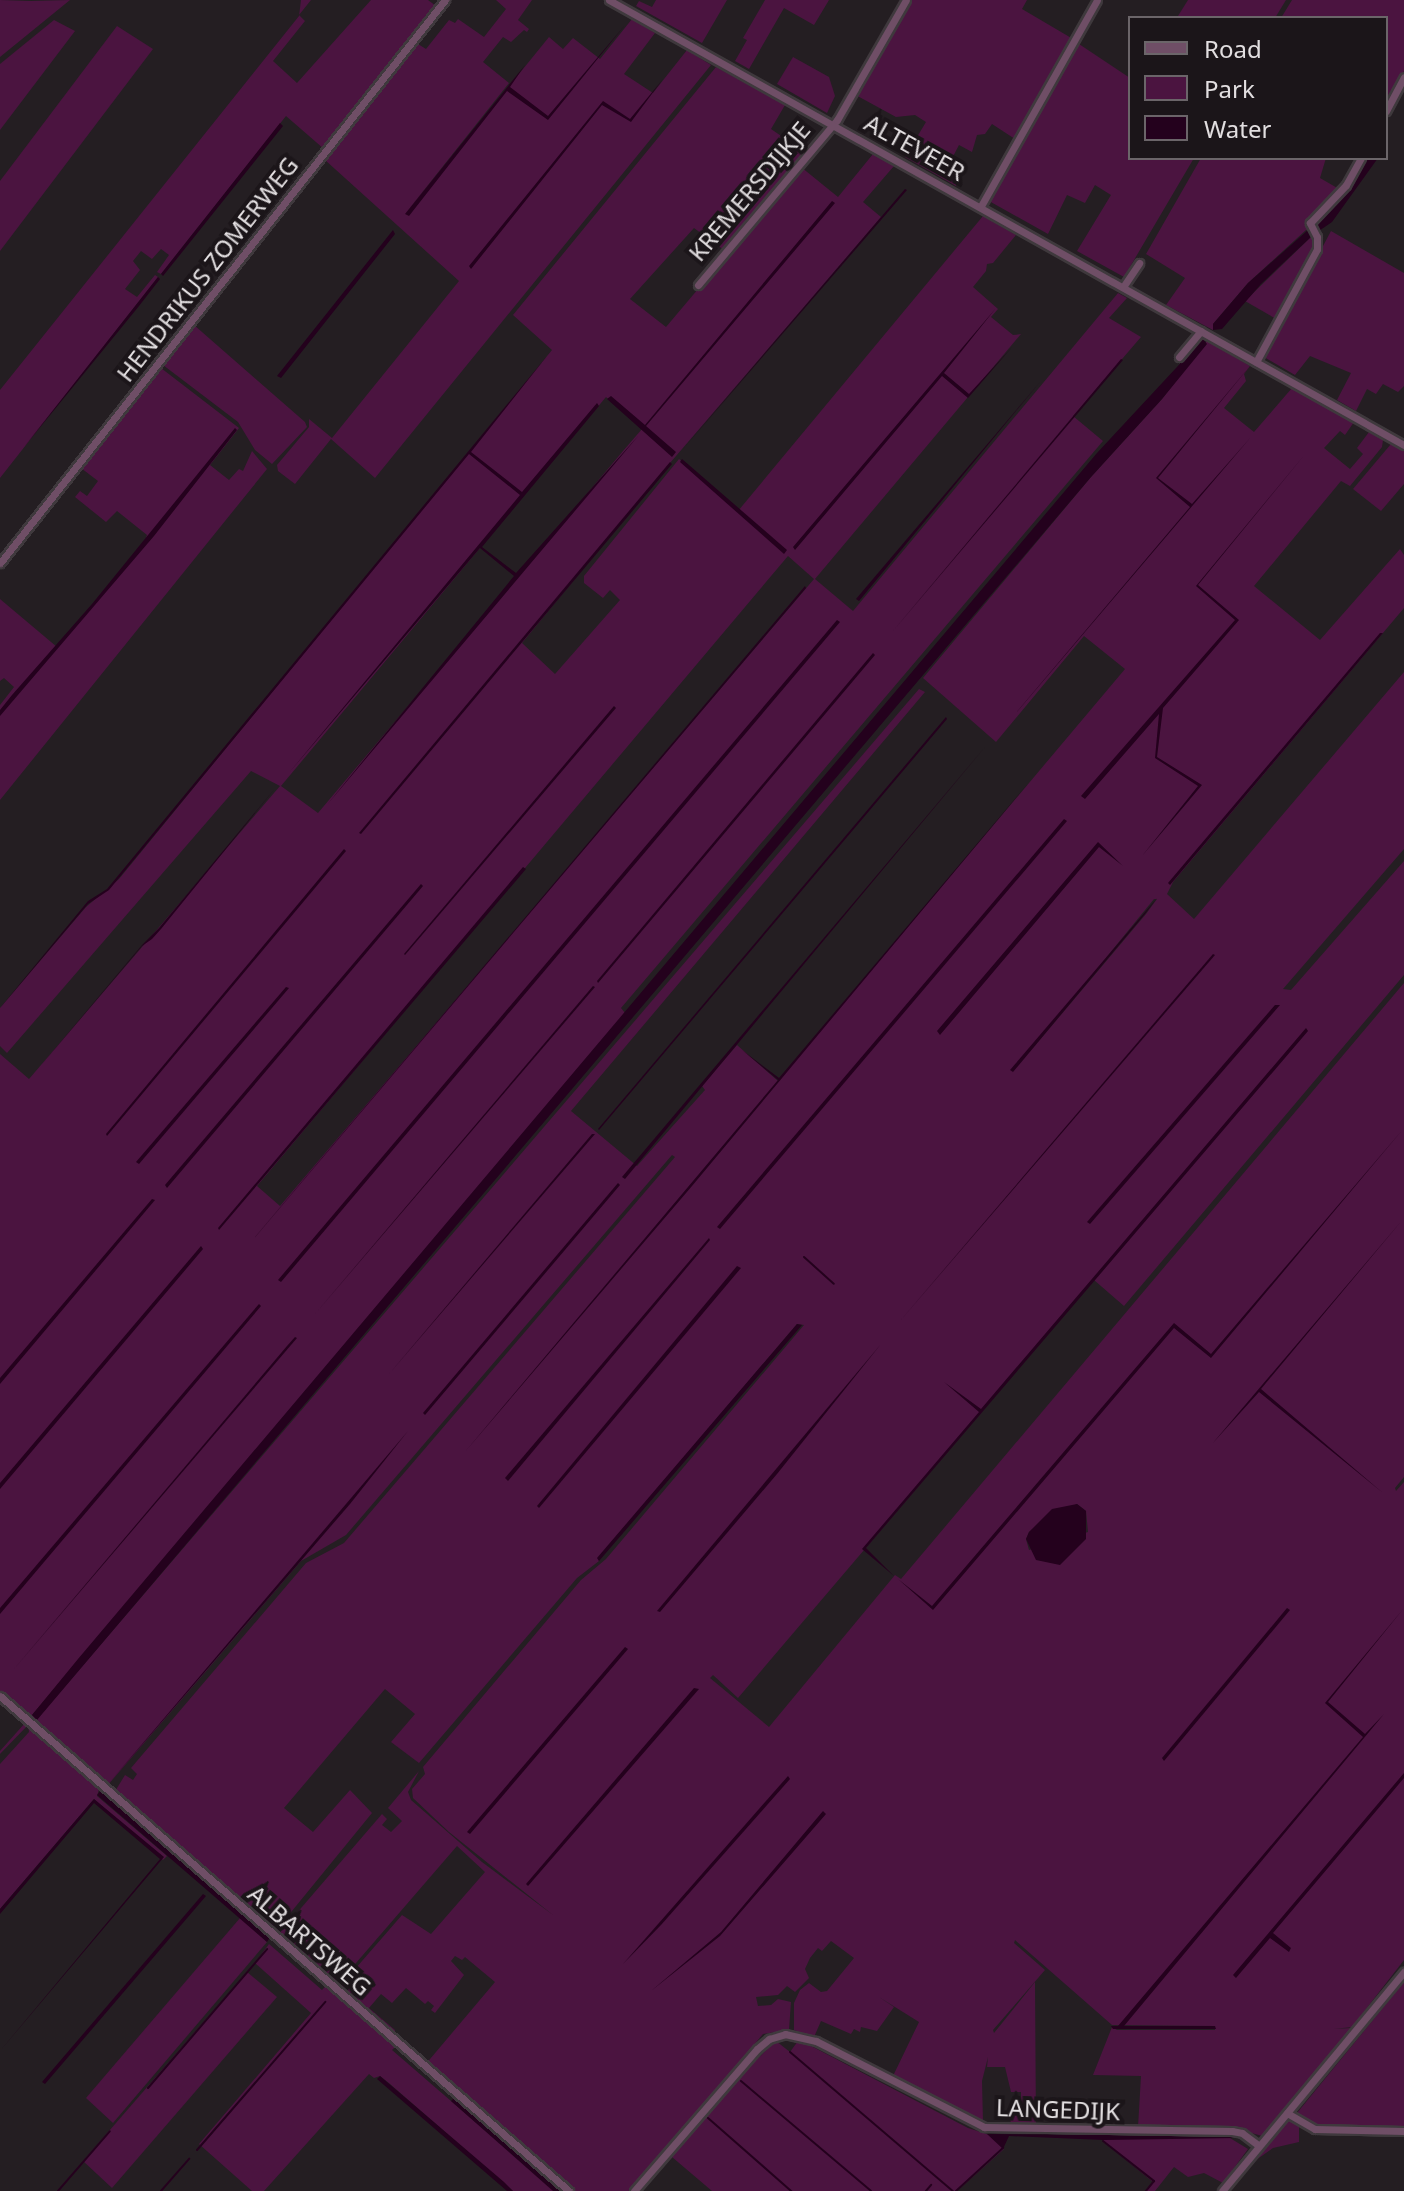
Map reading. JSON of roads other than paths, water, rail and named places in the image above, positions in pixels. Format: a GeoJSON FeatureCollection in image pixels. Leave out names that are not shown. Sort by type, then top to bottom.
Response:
{"type":"FeatureCollection","features":[{"type":"Feature","properties":{"kind":"street","name":"HENDRIKUS ZOMERWEG"},"geometry":{"type":"LineString","coordinates":[[0,563],[445,0]]}},
{"type":"Feature","properties":{"kind":"street","name":"ALTEVEER"},"geometry":{"type":"LineString","coordinates":[[609,0],[1404,445]]}},
{"type":"Feature","properties":{"kind":"street","name":"KREMERSDIJKJE"},"geometry":{"type":"LineString","coordinates":[[698,285],[832,124],[906,0]]}},
{"type":"Feature","properties":{"kind":"street"},"geometry":{"type":"LineString","coordinates":[[981,206],[1097,0]]}},
{"type":"Feature","properties":{"kind":"street"},"geometry":{"type":"LineString","coordinates":[[1388,107],[1404,77]]}},
{"type":"Feature","properties":{"kind":"street"},"geometry":{"type":"LineString","coordinates":[[1256,362],[1315,254],[1318,241],[1313,232],[1313,218],[1346,185],[1360,160]]}},
{"type":"Feature","properties":{"kind":"street"},"geometry":{"type":"LineString","coordinates":[[1123,287],[1139,263]]}},
{"type":"Feature","properties":{"kind":"street"},"geometry":{"type":"LineString","coordinates":[[1179,357],[1201,331]]}},
{"type":"Feature","properties":{"kind":"street","name":"ALBARTSWEG"},"geometry":{"type":"LineString","coordinates":[[0,1696],[569,2191]]}},
{"type":"Feature","properties":{"kind":"street"},"geometry":{"type":"LineString","coordinates":[[1222,2191],[1404,1972]]}},
{"type":"Feature","properties":{"kind":"street","name":"LANGEDIJK"},"geometry":{"type":"LineString","coordinates":[[634,2191],[757,2049],[769,2039],[785,2034],[816,2041],[984,2127],[1232,2131],[1242,2133],[1259,2146]]}},
{"type":"Feature","properties":{"kind":"street"},"geometry":{"type":"LineString","coordinates":[[1287,2113],[1315,2129],[1404,2131]]}},
{"type":"Feature","properties":{"kind":"water"},"geometry":{"type":"Polygon","coordinates":[[[625,25],[548,120],[507,91],[409,216],[405,214],[525,65],[510,87],[548,116],[625,25]]]}},
{"type":"Feature","properties":{"kind":"water"},"geometry":{"type":"Polygon","coordinates":[[[663,79],[631,122],[602,105],[471,269],[469,266],[603,101],[630,119],[663,79]]]}},
{"type":"Feature","properties":{"kind":"water"},"geometry":{"type":"Polygon","coordinates":[[[280,123],[283,126],[163,276],[161,274],[280,123]]]}},
{"type":"Feature","properties":{"kind":"water"},"geometry":{"type":"Polygon","coordinates":[[[1365,160],[1377,160],[1332,222],[1313,235],[1261,284],[1222,329],[1213,330],[1213,324],[1248,283],[1334,207],[1365,160]]]}},
{"type":"Feature","properties":{"kind":"water"},"geometry":{"type":"Polygon","coordinates":[[[905,189],[907,190],[682,450],[905,189]]]}},
{"type":"Feature","properties":{"kind":"water"},"geometry":{"type":"Polygon","coordinates":[[[832,201],[835,203],[646,426],[676,452],[672,457],[607,399],[611,396],[645,425],[832,201]]]}},
{"type":"Feature","properties":{"kind":"water"},"geometry":{"type":"Polygon","coordinates":[[[393,230],[395,234],[281,378],[277,376],[393,230]]]}},
{"type":"Feature","properties":{"kind":"water"},"geometry":{"type":"Polygon","coordinates":[[[158,277],[160,279],[139,306],[24,447],[158,277]]]}},
{"type":"Feature","properties":{"kind":"water"},"geometry":{"type":"Polygon","coordinates":[[[996,308],[944,373],[969,394],[1013,346],[968,398],[942,376],[795,550],[793,547],[996,308]]]}},
{"type":"Feature","properties":{"kind":"water"},"geometry":{"type":"Polygon","coordinates":[[[1203,339],[1207,344],[1162,399],[1091,477],[37,1720],[32,1715],[78,1659],[1097,453],[1203,339]]]}},
{"type":"Feature","properties":{"kind":"water"},"geometry":{"type":"Polygon","coordinates":[[[547,356],[471,452],[522,492],[597,403],[599,406],[482,547],[516,573],[639,435],[326,806],[514,576],[480,548],[288,774],[520,495],[469,454],[109,890],[88,904],[0,1008],[88,901],[107,889],[547,356]]]}},
{"type":"Feature","properties":{"kind":"water"},"geometry":{"type":"Polygon","coordinates":[[[1121,359],[1123,360],[893,631],[1121,359]]]}},
{"type":"Feature","properties":{"kind":"water"},"geometry":{"type":"Polygon","coordinates":[[[1250,366],[1158,478],[1192,504],[1251,437],[1004,727],[1190,507],[1156,478],[1250,366]]]}},
{"type":"Feature","properties":{"kind":"water"},"geometry":{"type":"Polygon","coordinates":[[[1040,382],[859,601],[856,599],[1040,382]]]}},
{"type":"Feature","properties":{"kind":"water"},"geometry":{"type":"Polygon","coordinates":[[[235,428],[237,430],[154,536],[0,716],[0,710],[12,695],[92,604],[235,428]]]}},
{"type":"Feature","properties":{"kind":"water"},"geometry":{"type":"Polygon","coordinates":[[[1306,453],[1198,585],[1239,620],[1163,708],[1157,757],[1202,785],[1142,856],[1198,786],[1155,758],[1159,714],[1085,799],[1081,796],[1235,620],[1196,586],[1306,453]]]}},
{"type":"Feature","properties":{"kind":"water"},"geometry":{"type":"Polygon","coordinates":[[[682,459],[787,550],[784,554],[680,462],[682,459]]]}},
{"type":"Feature","properties":{"kind":"water"},"geometry":{"type":"Polygon","coordinates":[[[670,462],[672,464],[359,833],[670,462]]]}},
{"type":"Feature","properties":{"kind":"water"},"geometry":{"type":"Polygon","coordinates":[[[805,586],[806,588],[245,1249],[805,586]]]}},
{"type":"Feature","properties":{"kind":"water"},"geometry":{"type":"Polygon","coordinates":[[[837,620],[840,622],[281,1282],[278,1280],[837,620]]]}},
{"type":"Feature","properties":{"kind":"water"},"geometry":{"type":"Polygon","coordinates":[[[1383,633],[1170,885],[1168,883],[1383,633]]]}},
{"type":"Feature","properties":{"kind":"water"},"geometry":{"type":"Polygon","coordinates":[[[873,653],[875,655],[598,983],[597,981],[873,653]]]}},
{"type":"Feature","properties":{"kind":"water"},"geometry":{"type":"Polygon","coordinates":[[[614,706],[616,708],[405,955],[404,954],[614,706]]]}},
{"type":"Feature","properties":{"kind":"water"},"geometry":{"type":"Polygon","coordinates":[[[947,719],[599,1130],[598,1129],[947,719]]]}},
{"type":"Feature","properties":{"kind":"water"},"geometry":{"type":"Polygon","coordinates":[[[985,747],[625,1179],[622,1177],[985,747]]]}},
{"type":"Feature","properties":{"kind":"water"},"geometry":{"type":"Polygon","coordinates":[[[1030,781],[464,1453],[778,1080],[742,1050],[779,1078],[1030,781]]]}},
{"type":"Feature","properties":{"kind":"water"},"geometry":{"type":"Polygon","coordinates":[[[277,786],[161,929],[142,946],[38,1069],[142,945],[159,928],[277,786]]]}},
{"type":"Feature","properties":{"kind":"water"},"geometry":{"type":"Polygon","coordinates":[[[1064,819],[1067,821],[720,1229],[717,1227],[1064,819]]]}},
{"type":"Feature","properties":{"kind":"water"},"geometry":{"type":"Polygon","coordinates":[[[1098,842],[1123,866],[1099,847],[940,1035],[937,1031],[1098,842]]]}},
{"type":"Feature","properties":{"kind":"water"},"geometry":{"type":"Polygon","coordinates":[[[344,849],[346,851],[107,1136],[106,1134],[344,849]]]}},
{"type":"Feature","properties":{"kind":"water"},"geometry":{"type":"Polygon","coordinates":[[[523,867],[526,869],[219,1230],[218,1228],[523,867]]]}},
{"type":"Feature","properties":{"kind":"water"},"geometry":{"type":"Polygon","coordinates":[[[421,884],[423,886],[167,1188],[165,1185],[421,884]]]}},
{"type":"Feature","properties":{"kind":"water"},"geometry":{"type":"Polygon","coordinates":[[[1157,898],[1013,1072],[1010,1070],[1157,898]]]}},
{"type":"Feature","properties":{"kind":"water"},"geometry":{"type":"Polygon","coordinates":[[[1213,954],[1215,955],[900,1321],[1213,954]]]}},
{"type":"Feature","properties":{"kind":"water"},"geometry":{"type":"Polygon","coordinates":[[[593,986],[595,987],[315,1314],[593,986]]]}},
{"type":"Feature","properties":{"kind":"water"},"geometry":{"type":"Polygon","coordinates":[[[286,987],[289,988],[139,1164],[136,1162],[286,987]]]}},
{"type":"Feature","properties":{"kind":"water"},"geometry":{"type":"Polygon","coordinates":[[[1275,1005],[1280,1005],[1090,1224],[1087,1222],[1275,1005]]]}},
{"type":"Feature","properties":{"kind":"water"},"geometry":{"type":"Polygon","coordinates":[[[1306,1028],[1308,1031],[866,1548],[894,1576],[862,1549],[979,1412],[944,1382],[981,1409],[1306,1028]]]}},
{"type":"Feature","properties":{"kind":"water"},"geometry":{"type":"Polygon","coordinates":[[[1404,1128],[1211,1358],[1174,1328],[933,1610],[898,1579],[932,1606],[1174,1323],[1211,1354],[1404,1128]]]}},
{"type":"Feature","properties":{"kind":"water"},"geometry":{"type":"Polygon","coordinates":[[[592,1134],[595,1134],[389,1374],[592,1134]]]}},
{"type":"Feature","properties":{"kind":"water"},"geometry":{"type":"Polygon","coordinates":[[[618,1183],[620,1185],[425,1415],[423,1413],[618,1183]]]}},
{"type":"Feature","properties":{"kind":"water"},"geometry":{"type":"Polygon","coordinates":[[[152,1199],[155,1200],[0,1384],[0,1378],[152,1199]]]}},
{"type":"Feature","properties":{"kind":"water"},"geometry":{"type":"Polygon","coordinates":[[[1404,1218],[1261,1389],[1383,1493],[1259,1392],[1212,1444],[1404,1218]]]}},
{"type":"Feature","properties":{"kind":"water"},"geometry":{"type":"Polygon","coordinates":[[[710,1240],[508,1481],[505,1478],[710,1240]]]}},
{"type":"Feature","properties":{"kind":"water"},"geometry":{"type":"Polygon","coordinates":[[[201,1246],[203,1249],[0,1489],[0,1483],[201,1246]]]}},
{"type":"Feature","properties":{"kind":"water"},"geometry":{"type":"Polygon","coordinates":[[[737,1266],[741,1268],[539,1508],[537,1506],[737,1266]]]}},
{"type":"Feature","properties":{"kind":"water"},"geometry":{"type":"Polygon","coordinates":[[[259,1304],[261,1306],[0,1614],[0,1608],[259,1304]]]}},
{"type":"Feature","properties":{"kind":"water"},"geometry":{"type":"Polygon","coordinates":[[[797,1324],[802,1325],[599,1561],[597,1558],[797,1324]]]}},
{"type":"Feature","properties":{"kind":"water"},"geometry":{"type":"Polygon","coordinates":[[[297,1338],[14,1669],[287,1346],[297,1338]]]}},
{"type":"Feature","properties":{"kind":"water"},"geometry":{"type":"Polygon","coordinates":[[[881,1344],[777,1474],[660,1612],[657,1611],[881,1344]]]}},
{"type":"Feature","properties":{"kind":"water"},"geometry":{"type":"Polygon","coordinates":[[[408,1431],[350,1504],[109,1783],[408,1431]]]}},
{"type":"Feature","properties":{"kind":"water"},"geometry":{"type":"Polygon","coordinates":[[[1077,1504],[1086,1511],[1086,1539],[1060,1565],[1036,1560],[1026,1539],[1029,1532],[1052,1509],[1077,1504]]]}},
{"type":"Feature","properties":{"kind":"water"},"geometry":{"type":"Polygon","coordinates":[[[1287,1608],[1290,1610],[1164,1761],[1162,1758],[1287,1608]]]}},
{"type":"Feature","properties":{"kind":"water"},"geometry":{"type":"Polygon","coordinates":[[[1404,1608],[1328,1702],[1365,1734],[1384,1714],[1124,2026],[1215,2026],[1216,2029],[1113,2029],[1111,2026],[1118,2026],[1363,1737],[1325,1703],[1404,1608]]]}},
{"type":"Feature","properties":{"kind":"water"},"geometry":{"type":"Polygon","coordinates":[[[625,1647],[628,1649],[470,1834],[467,1832],[625,1647]]]}},
{"type":"Feature","properties":{"kind":"water"},"geometry":{"type":"Polygon","coordinates":[[[694,1688],[699,1689],[528,1886],[526,1884],[694,1688]]]}},
{"type":"Feature","properties":{"kind":"water"},"geometry":{"type":"Polygon","coordinates":[[[1404,1773],[1404,1778],[1273,1933],[1291,1948],[1289,1952],[1270,1938],[1236,1978],[1233,1975],[1404,1773]]]}},
{"type":"Feature","properties":{"kind":"water"},"geometry":{"type":"Polygon","coordinates":[[[788,1776],[790,1779],[623,1964],[788,1776]]]}},
{"type":"Feature","properties":{"kind":"water"},"geometry":{"type":"Polygon","coordinates":[[[101,1790],[270,1937],[267,1942],[97,1795],[101,1790]]]}},
{"type":"Feature","properties":{"kind":"water"},"geometry":{"type":"Polygon","coordinates":[[[94,1799],[164,1857],[0,2051],[160,1859],[94,1803],[0,1914],[0,1909],[94,1799]]]}},
{"type":"Feature","properties":{"kind":"water"},"geometry":{"type":"Polygon","coordinates":[[[823,1811],[826,1814],[720,1936],[651,1991],[721,1932],[823,1811]]]}},
{"type":"Feature","properties":{"kind":"water"},"geometry":{"type":"Polygon","coordinates":[[[203,1894],[206,1896],[45,2084],[42,2082],[203,1894]]]}},
{"type":"Feature","properties":{"kind":"water"},"geometry":{"type":"Polygon","coordinates":[[[380,2076],[513,2191],[507,2191],[377,2079],[380,2076]]]}},
{"type":"Feature","properties":{"kind":"water"},"geometry":{"type":"Polygon","coordinates":[[[454,2098],[563,2191],[553,2191],[451,2101],[454,2098]]]}},
{"type":"Feature","properties":{"kind":"water"},"geometry":{"type":"Polygon","coordinates":[[[987,2134],[1236,2138],[1104,2140],[1009,2136],[1003,2149],[987,2134]]]}},
{"type":"Feature","properties":{"kind":"waterway"},"geometry":{"type":"LineString","coordinates":[[836,114],[901,0]]}},
{"type":"Feature","properties":{"kind":"waterway"},"geometry":{"type":"LineString","coordinates":[[804,1257],[834,1284]]}},
{"type":"Feature","properties":{"kind":"waterway"},"geometry":{"type":"LineString","coordinates":[[148,2088],[267,1949]]}},
{"type":"Feature","properties":{"kind":"waterway"},"geometry":{"type":"LineString","coordinates":[[197,2150],[325,2002]]}},
{"type":"Feature","properties":{"kind":"waterway"},"geometry":{"type":"LineString","coordinates":[[790,2052],[953,2191]]}},
{"type":"Feature","properties":{"kind":"waterway"},"geometry":{"type":"LineString","coordinates":[[741,2081],[871,2191]]}},
{"type":"Feature","properties":{"kind":"waterway"},"geometry":{"type":"LineString","coordinates":[[708,2118],[791,2191]]}},
{"type":"Feature","properties":{"kind":"waterway"},"geometry":{"type":"LineString","coordinates":[[58,2191],[110,2131]]}},
{"type":"Feature","properties":{"kind":"waterway"},"geometry":{"type":"LineString","coordinates":[[1103,2141],[1154,2181],[1146,2191]]}},
{"type":"Feature","properties":{"kind":"waterway"},"geometry":{"type":"LineString","coordinates":[[956,2191],[1003,2148]]}},
{"type":"Feature","properties":{"kind":"waterway"},"geometry":{"type":"LineString","coordinates":[[161,2191],[189,2159]]}},
{"type":"Feature","properties":{"kind":"waterway"},"geometry":{"type":"LineString","coordinates":[[926,2191],[931,2185]]}}]}
